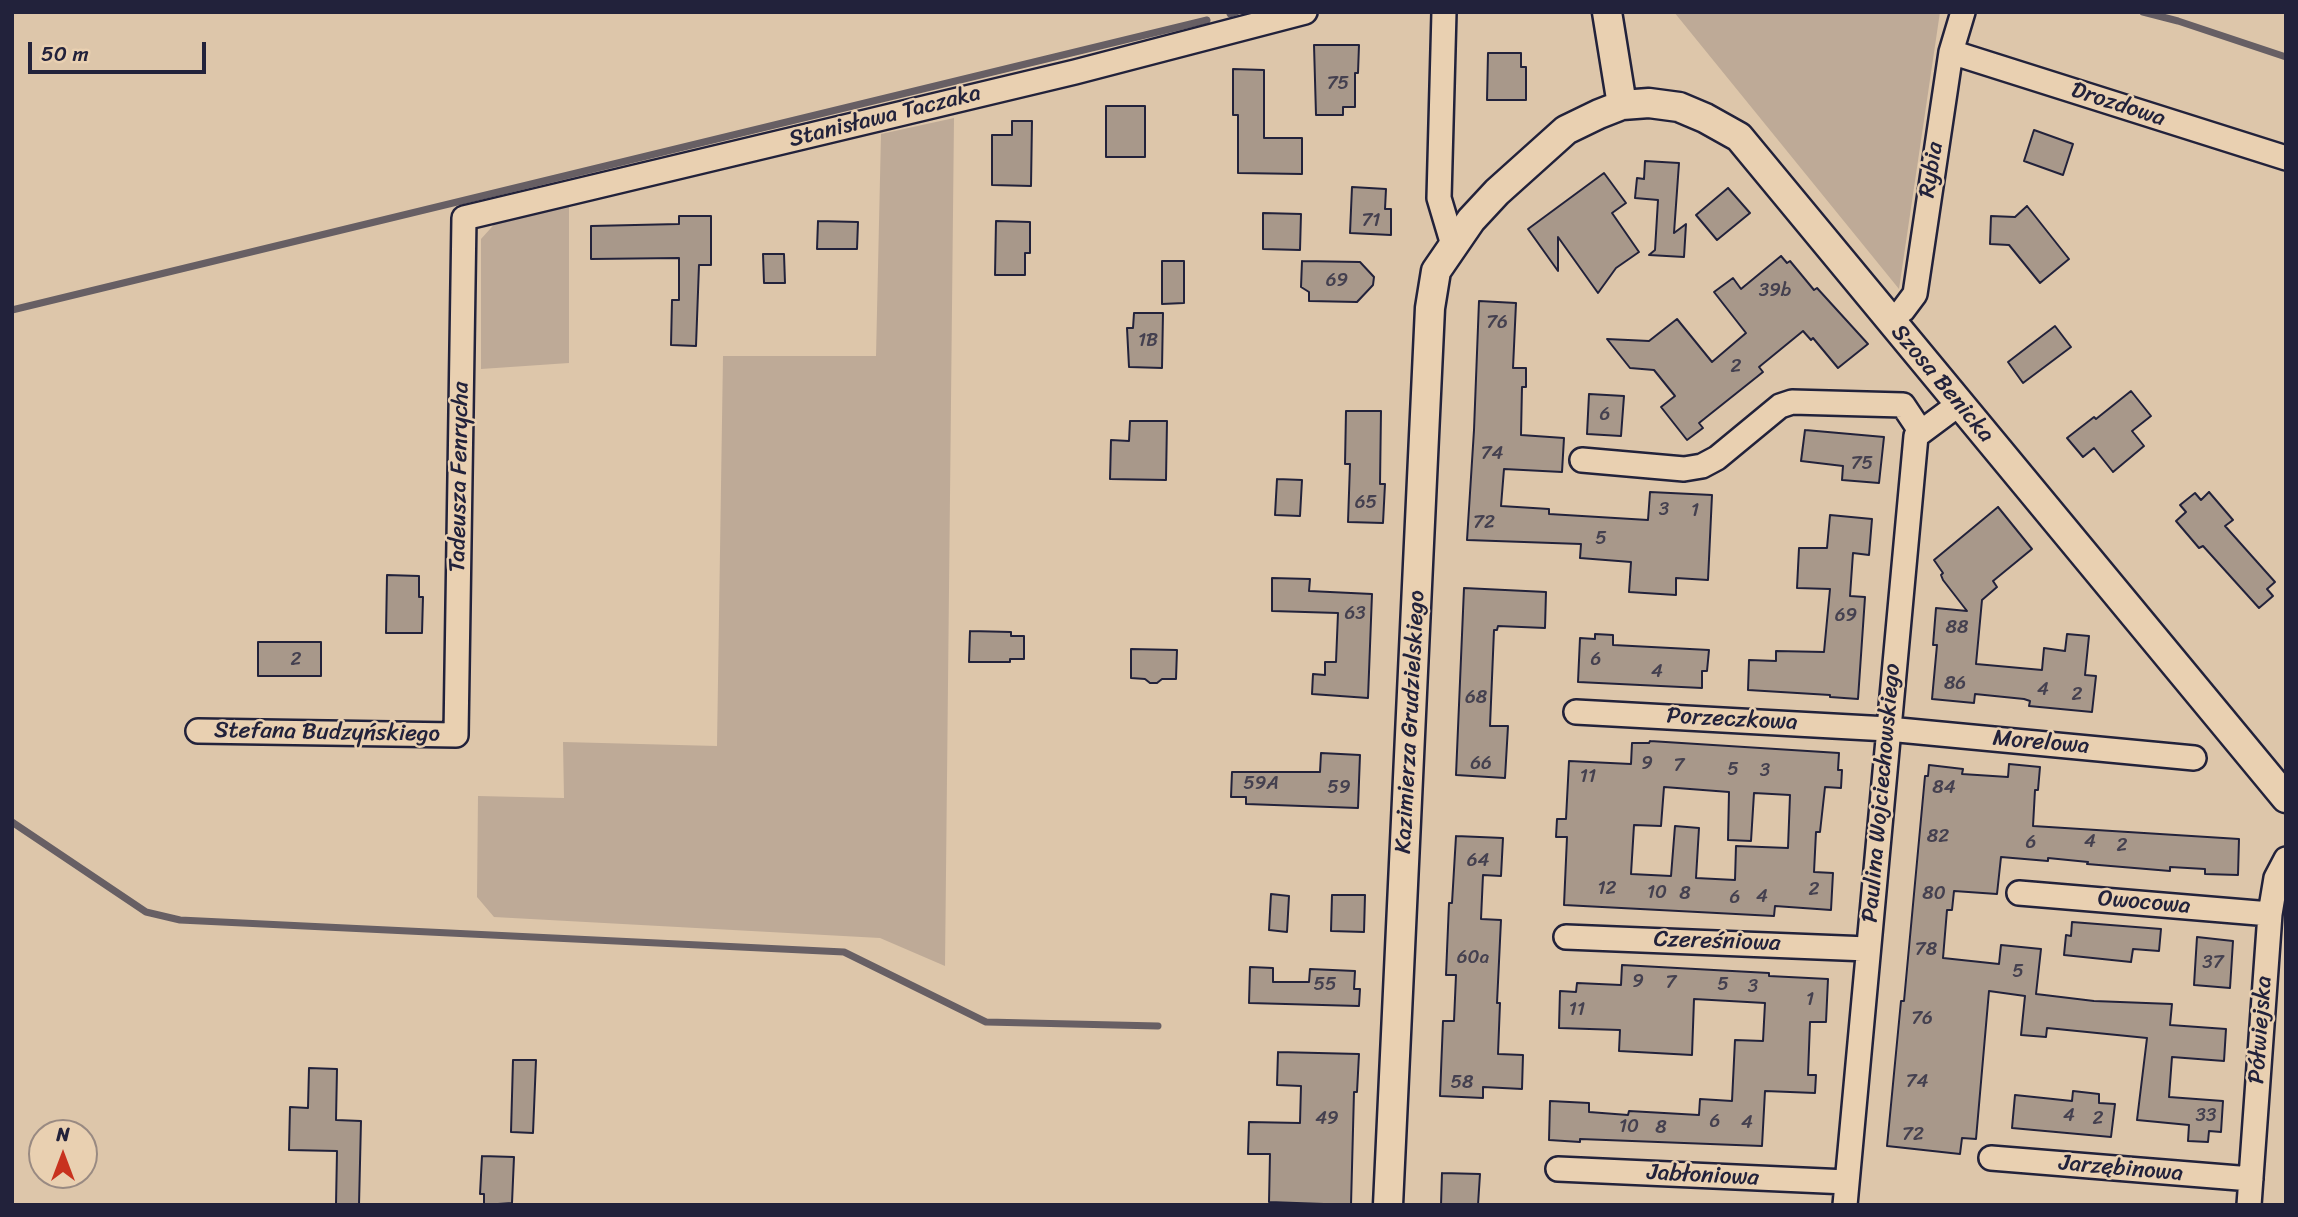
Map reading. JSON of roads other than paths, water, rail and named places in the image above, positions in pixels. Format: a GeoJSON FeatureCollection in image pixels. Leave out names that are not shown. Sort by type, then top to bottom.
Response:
{"type":"FeatureCollection","features":[{"type":"Feature","properties":{"kind":"street","name":"Stanisława Taczaka"},"geometry":{"type":"LineString","coordinates":[[464,218],[1074,72],[1305,12]]}},
{"type":"Feature","properties":{"kind":"street"},"geometry":{"type":"LineString","coordinates":[[1444,12],[1439,198],[1453,245]]}},
{"type":"Feature","properties":{"kind":"street"},"geometry":{"type":"LineString","coordinates":[[1607,12],[1622,105]]}},
{"type":"Feature","properties":{"kind":"street","name":"Rybia"},"geometry":{"type":"LineString","coordinates":[[1890,320],[1903,310],[1915,294],[1951,52],[1964,12]]}},
{"type":"Feature","properties":{"kind":"street","name":"Drozdowa"},"geometry":{"type":"LineString","coordinates":[[1951,52],[2286,158]]}},
{"type":"Feature","properties":{"kind":"street","name":"Szosa Benicka"},"geometry":{"type":"LineString","coordinates":[[1622,105],[1649,103],[1678,107],[1739,137],[2286,798]]}},
{"type":"Feature","properties":{"kind":"street","name":"Kazimierza Grudzielskiego"},"geometry":{"type":"LineString","coordinates":[[1388,1205],[1430,308],[1436,271],[1480,211],[1566,130],[1622,105]]}},
{"type":"Feature","properties":{"kind":"street","name":"Tadeusza Fenrycha"},"geometry":{"type":"LineString","coordinates":[[456,735],[464,218]]}},
{"type":"Feature","properties":{"kind":"street"},"geometry":{"type":"LineString","coordinates":[[1582,460],[1684,469],[1702,466],[1717,458],[1780,406],[1792,402],[1903,405],[1921,432],[1959,404]]}},
{"type":"Feature","properties":{"kind":"street","name":"Paulina Wojciechowskiego"},"geometry":{"type":"LineString","coordinates":[[1846,1193],[1916,436],[1921,432]]}},
{"type":"Feature","properties":{"kind":"street","name":"Porzeczkowa"},"geometry":{"type":"LineString","coordinates":[[1576,712],[1888,729]]}},
{"type":"Feature","properties":{"kind":"street","name":"Morelowa"},"geometry":{"type":"LineString","coordinates":[[1888,729],[2194,758]]}},
{"type":"Feature","properties":{"kind":"street","name":"Stefana Budzyńskiego"},"geometry":{"type":"LineString","coordinates":[[198,732],[456,735]]}},
{"type":"Feature","properties":{"kind":"street","name":"Półwiejska"},"geometry":{"type":"LineString","coordinates":[[2249,1205],[2270,914],[2276,878],[2286,859]]}},
{"type":"Feature","properties":{"kind":"street","name":"Owocowa"},"geometry":{"type":"LineString","coordinates":[[2019,893],[2270,914]]}},
{"type":"Feature","properties":{"kind":"street","name":"Czereśniowa"},"geometry":{"type":"LineString","coordinates":[[1566,937],[1868,949]]}},
{"type":"Feature","properties":{"kind":"street","name":"Jarzębinowa"},"geometry":{"type":"LineString","coordinates":[[1991,1158],[2250,1180]]}},
{"type":"Feature","properties":{"kind":"street","name":"Jabłoniowa"},"geometry":{"type":"LineString","coordinates":[[1558,1169],[1846,1193]]}},
{"type":"Feature","properties":{"kind":"waterway"},"geometry":{"type":"LineString","coordinates":[[1230,14],[1236,12]]}},
{"type":"Feature","properties":{"kind":"waterway"},"geometry":{"type":"LineString","coordinates":[[2143,12],[2286,57]]}},
{"type":"Feature","properties":{"kind":"waterway"},"geometry":{"type":"LineString","coordinates":[[12,310],[1207,20]]}},
{"type":"Feature","properties":{"kind":"waterway"},"geometry":{"type":"LineString","coordinates":[[12,822],[146,912],[180,920],[844,952],[986,1022],[1158,1026]]}}]}
